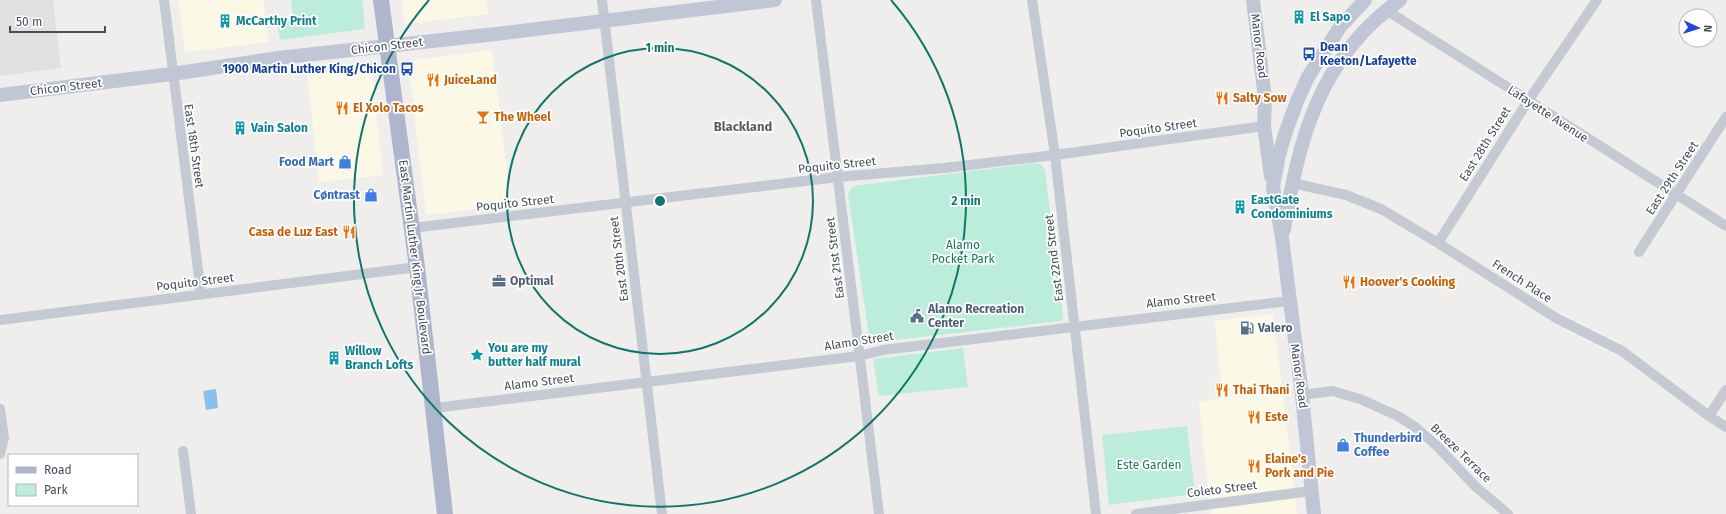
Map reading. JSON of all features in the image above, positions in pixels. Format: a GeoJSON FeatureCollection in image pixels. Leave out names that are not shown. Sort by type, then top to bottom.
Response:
{"type":"FeatureCollection","features":[{"type":"Feature","properties":{"kind":"main road","name":"East Martin Luther King Jr Boulevard"},"geometry":{"type":"LineString","coordinates":[[381,0],[417,267],[445,514]]}},
{"type":"Feature","properties":{"kind":"street","name":"East 18th Street"},"geometry":{"type":"LineString","coordinates":[[164,0],[172,74],[201,294]]}},
{"type":"Feature","properties":{"kind":"street","name":"East 20th Street"},"geometry":{"type":"LineString","coordinates":[[602,0],[662,514]]}},
{"type":"Feature","properties":{"kind":"street","name":"Chicon Street"},"geometry":{"type":"LineString","coordinates":[[0,95],[172,74],[278,58],[774,0]]}},
{"type":"Feature","properties":{"kind":"street","name":"East 21st Street"},"geometry":{"type":"LineString","coordinates":[[816,0],[879,514]]}},
{"type":"Feature","properties":{"kind":"street","name":"East 22nd Street"},"geometry":{"type":"LineString","coordinates":[[1032,0],[1055,155],[1096,514]]}},
{"type":"Feature","properties":{"kind":"street","name":"Manor Road"},"geometry":{"type":"LineString","coordinates":[[1253,0],[1265,99],[1264,126],[1282,238],[1302,395],[1314,514]]}},
{"type":"Feature","properties":{"kind":"street"},"geometry":{"type":"LineString","coordinates":[[1273,187],[1279,155],[1286,130],[1308,77],[1340,27],[1365,0]]}},
{"type":"Feature","properties":{"kind":"street","name":"Lafayette Avenue"},"geometry":{"type":"LineString","coordinates":[[1370,0],[1726,226]]}},
{"type":"Feature","properties":{"kind":"street"},"geometry":{"type":"LineString","coordinates":[[1282,238],[1292,183],[1305,134],[1326,84],[1338,62],[1356,38],[1386,10],[1400,0]]}},
{"type":"Feature","properties":{"kind":"street","name":"East 28th Street"},"geometry":{"type":"LineString","coordinates":[[1438,243],[1528,101],[1597,0]]}},
{"type":"Feature","properties":{"kind":"street","name":"East 29th Street"},"geometry":{"type":"LineString","coordinates":[[1639,252],[1726,117]]}},
{"type":"Feature","properties":{"kind":"street","name":"Poquito Street"},"geometry":{"type":"LineString","coordinates":[[412,228],[838,177],[944,168],[1055,155],[1264,126]]}},
{"type":"Feature","properties":{"kind":"street","name":"French Place"},"geometry":{"type":"LineString","coordinates":[[1292,183],[1346,195],[1381,209],[1438,243],[1556,318],[1622,351],[1726,427]]}},
{"type":"Feature","properties":{"kind":"street","name":"Poquito Street"},"geometry":{"type":"LineString","coordinates":[[0,320],[417,267]]}},
{"type":"Feature","properties":{"kind":"street","name":"Alamo Street"},"geometry":{"type":"LineString","coordinates":[[434,408],[859,356],[883,350],[1289,300]]}},
{"type":"Feature","properties":{"kind":"street"},"geometry":{"type":"LineString","coordinates":[[1709,416],[1726,390]]}},
{"type":"Feature","properties":{"kind":"street","name":"Breeze Terrace"},"geometry":{"type":"LineString","coordinates":[[1302,395],[1332,391],[1360,399],[1398,416],[1415,427],[1436,445],[1476,487],[1508,514]]}},
{"type":"Feature","properties":{"kind":"street"},"geometry":{"type":"LineString","coordinates":[[0,409],[4,438],[0,454]]}},
{"type":"Feature","properties":{"kind":"street"},"geometry":{"type":"LineString","coordinates":[[183,451],[191,514]]}},
{"type":"Feature","properties":{"kind":"street","name":"Coleto Street"},"geometry":{"type":"LineString","coordinates":[[1136,514],[1311,491]]}},
{"type":"Feature","properties":{"kind":"shaded area"},"geometry":{"type":"Polygon","coordinates":[[[0,0],[53,0],[61,68],[0,76],[0,0]]]}},
{"type":"Feature","properties":{"kind":"shaded area","name":"McCarthy Print"},"geometry":{"type":"Polygon","coordinates":[[[179,0],[263,0],[269,42],[185,52],[179,0]]]}},
{"type":"Feature","properties":{"kind":"shaded area"},"geometry":{"type":"Polygon","coordinates":[[[401,0],[486,0],[488,14],[405,24],[401,0]]]}},
{"type":"Feature","properties":{"kind":"shaded area"},"geometry":{"type":"Polygon","coordinates":[[[492,50],[511,205],[426,215],[409,69],[415,68],[414,60],[492,50]]]}},
{"type":"Feature","properties":{"kind":"shaded area"},"geometry":{"type":"Polygon","coordinates":[[[371,67],[383,175],[319,182],[307,74],[371,67]]]}},
{"type":"Feature","properties":{"kind":"shaded area"},"geometry":{"type":"Polygon","coordinates":[[[1273,314],[1297,514],[1211,514],[1199,402],[1222,398],[1215,321],[1273,314]]]}},
{"type":"Feature","properties":{"kind":"green space"},"geometry":{"type":"Polygon","coordinates":[[[291,0],[362,0],[365,29],[280,40],[277,21],[293,18],[291,0]]]}},
{"type":"Feature","properties":{"kind":"green space","name":"Alamo Pocket Park"},"geometry":{"type":"Polygon","coordinates":[[[1035,163],[1041,164],[1045,170],[1063,316],[1062,321],[870,343],[848,194],[853,186],[1035,163]]]}},
{"type":"Feature","properties":{"kind":"green space"},"geometry":{"type":"Polygon","coordinates":[[[963,348],[968,387],[879,396],[873,359],[963,348]]]}},
{"type":"Feature","properties":{"kind":"green space","name":"Este Garden"},"geometry":{"type":"Polygon","coordinates":[[[1187,426],[1195,494],[1109,505],[1102,435],[1187,426]]]}},
{"type":"Feature","properties":{"kind":"water"},"geometry":{"type":"Polygon","coordinates":[[[216,389],[218,408],[206,410],[203,391],[216,389]]]}},
{"type":"Feature","properties":{"kind":"place","name":"El Sapo"},"geometry":{"type":"Point","coordinates":[1299,17]}},
{"type":"Feature","properties":{"kind":"place","name":"McCarthy Print"},"geometry":{"type":"Point","coordinates":[225,21]}},
{"type":"Feature","properties":{"kind":"place","name":"Dean Keeton/Lafayette"},"geometry":{"type":"Point","coordinates":[1309,54]}},
{"type":"Feature","properties":{"kind":"place","name":"1900 Martin Luther King/Chicon"},"geometry":{"type":"Point","coordinates":[407,69]}},
{"type":"Feature","properties":{"kind":"place","name":"JuiceLand"},"geometry":{"type":"Point","coordinates":[433,80]}},
{"type":"Feature","properties":{"kind":"place","name":"Salty Sow"},"geometry":{"type":"Point","coordinates":[1222,98]}},
{"type":"Feature","properties":{"kind":"place","name":"El Xolo Tacos"},"geometry":{"type":"Point","coordinates":[342,108]}},
{"type":"Feature","properties":{"kind":"place","name":"The Wheel"},"geometry":{"type":"Point","coordinates":[483,117]}},
{"type":"Feature","properties":{"kind":"place","name":"Vain Salon"},"geometry":{"type":"Point","coordinates":[240,128]}},
{"type":"Feature","properties":{"kind":"place","name":"Food Mart"},"geometry":{"type":"Point","coordinates":[345,162]}},
{"type":"Feature","properties":{"kind":"place","name":"Cøntrast"},"geometry":{"type":"Point","coordinates":[371,195]}},
{"type":"Feature","properties":{"kind":"place","name":"EastGate Condominiums"},"geometry":{"type":"Point","coordinates":[1240,207]}},
{"type":"Feature","properties":{"kind":"place","name":"Casa de Luz East"},"geometry":{"type":"Point","coordinates":[349,232]}},
{"type":"Feature","properties":{"kind":"place","name":"Optimal"},"geometry":{"type":"Point","coordinates":[499,281]}},
{"type":"Feature","properties":{"kind":"place","name":"Hoover's Cooking"},"geometry":{"type":"Point","coordinates":[1349,282]}},
{"type":"Feature","properties":{"kind":"place","name":"Alamo Recreation Center"},"geometry":{"type":"Point","coordinates":[917,316]}},
{"type":"Feature","properties":{"kind":"place","name":"Valero"},"geometry":{"type":"Point","coordinates":[1247,328]}},
{"type":"Feature","properties":{"kind":"place","name":"You are my butter half mural"},"geometry":{"type":"Point","coordinates":[477,355]}},
{"type":"Feature","properties":{"kind":"place","name":"Willow Branch Lofts"},"geometry":{"type":"Point","coordinates":[334,358]}},
{"type":"Feature","properties":{"kind":"place","name":"Thai Thani"},"geometry":{"type":"Point","coordinates":[1222,390]}},
{"type":"Feature","properties":{"kind":"place","name":"Este"},"geometry":{"type":"Point","coordinates":[1254,417]}},
{"type":"Feature","properties":{"kind":"place","name":"Thunderbird Coffee"},"geometry":{"type":"Point","coordinates":[1343,445]}},
{"type":"Feature","properties":{"kind":"place","name":"Elaine's Pork and Pie"},"geometry":{"type":"Point","coordinates":[1254,466]}},
{"type":"Feature","properties":{"kind":"district","name":"Blackland"},"geometry":{"type":"Point","coordinates":[743,126]}}]}
